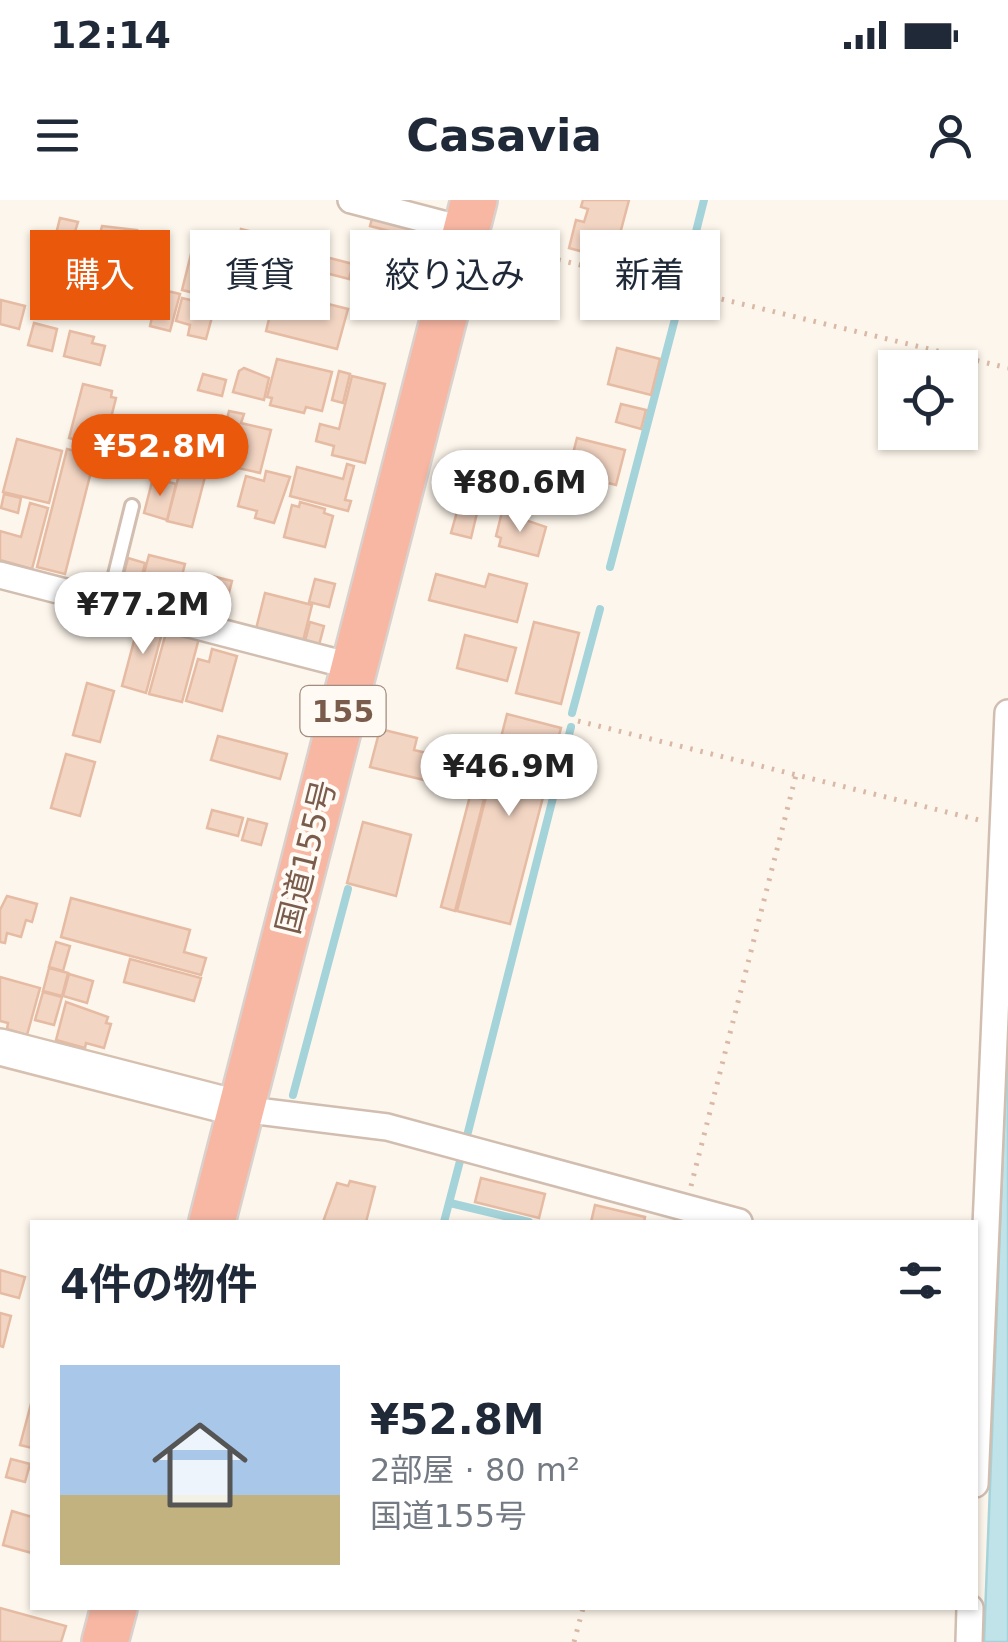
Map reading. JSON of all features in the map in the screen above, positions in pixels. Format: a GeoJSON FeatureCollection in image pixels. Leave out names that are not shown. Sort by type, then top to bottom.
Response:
{"type":"FeatureCollection","features":[{"type":"Feature","properties":{"kind":"highway","name":"国道155号"},"geometry":{"type":"LineString","coordinates":[[213,1220],[469,223]]}},
{"type":"Feature","properties":{"kind":"highway"},"geometry":{"type":"LineString","coordinates":[[105,1642],[113,1610]]}},
{"type":"Feature","properties":{"kind":"street"},"geometry":{"type":"LineString","coordinates":[[352,200],[469,223]]}},
{"type":"Feature","properties":{"kind":"street"},"geometry":{"type":"LineString","coordinates":[[0,574],[354,666]]}},
{"type":"Feature","properties":{"kind":"street"},"geometry":{"type":"LineString","coordinates":[[978,1445],[990,1288],[1008,714]]}},
{"type":"Feature","properties":{"kind":"street"},"geometry":{"type":"LineString","coordinates":[[0,1047],[241,1109],[387,1127],[731,1220]]}},
{"type":"Feature","properties":{"kind":"street"},"geometry":{"type":"LineString","coordinates":[[969,1642],[970,1610]]}},
{"type":"Feature","properties":{"kind":"lane"},"geometry":{"type":"LineString","coordinates":[[108,603],[132,506]]}},
{"type":"Feature","properties":{"kind":"path"},"geometry":{"type":"LineString","coordinates":[[469,223],[1008,368]]}},
{"type":"Feature","properties":{"kind":"path"},"geometry":{"type":"LineString","coordinates":[[578,722],[1002,826]]}},
{"type":"Feature","properties":{"kind":"path"},"geometry":{"type":"LineString","coordinates":[[686,1208],[796,774]]}},
{"type":"Feature","properties":{"kind":"path"},"geometry":{"type":"LineString","coordinates":[[575,1642],[582,1610]]}},
{"type":"Feature","properties":{"kind":"water"},"geometry":{"type":"Polygon","coordinates":[[[1008,1021],[1008,1642],[984,1642],[1008,1021]]]}},
{"type":"Feature","properties":{"kind":"building"},"geometry":{"type":"Polygon","coordinates":[[[583,200],[629,200],[621,230],[580,230],[580,251],[569,248],[576,220],[584,222],[588,209],[581,207],[583,200]]]}},
{"type":"Feature","properties":{"kind":"building"},"geometry":{"type":"Polygon","coordinates":[[[373,215],[423,228],[385,230],[370,226],[373,215]]]}},
{"type":"Feature","properties":{"kind":"building"},"geometry":{"type":"Polygon","coordinates":[[[60,218],[78,222],[76,230],[57,230],[60,218]]]}},
{"type":"Feature","properties":{"kind":"building"},"geometry":{"type":"Polygon","coordinates":[[[102,226],[137,230],[101,230],[102,226]]]}},
{"type":"Feature","properties":{"kind":"building"},"geometry":{"type":"Polygon","coordinates":[[[190,258],[190,292],[182,290],[190,258]]]}},
{"type":"Feature","properties":{"kind":"building"},"geometry":{"type":"Polygon","coordinates":[[[330,258],[350,263],[349,279],[330,274],[330,258]]]}},
{"type":"Feature","properties":{"kind":"building"},"geometry":{"type":"Polygon","coordinates":[[[170,292],[180,294],[170,331],[150,326],[151,320],[170,320],[170,292]]]}},
{"type":"Feature","properties":{"kind":"building"},"geometry":{"type":"Polygon","coordinates":[[[182,298],[190,300],[190,320],[211,320],[206,339],[188,335],[190,325],[176,321],[182,298]]]}},
{"type":"Feature","properties":{"kind":"building"},"geometry":{"type":"Polygon","coordinates":[[[1,300],[25,306],[19,329],[0,324],[1,300]]]}},
{"type":"Feature","properties":{"kind":"building"},"geometry":{"type":"Polygon","coordinates":[[[330,304],[348,309],[337,349],[266,331],[269,320],[330,320],[330,304]]]}},
{"type":"Feature","properties":{"kind":"building"},"geometry":{"type":"Polygon","coordinates":[[[34,323],[57,329],[52,351],[28,345],[34,323]]]}},
{"type":"Feature","properties":{"kind":"building"},"geometry":{"type":"Polygon","coordinates":[[[70,331],[94,337],[92,343],[105,346],[100,365],[64,356],[70,331]]]}},
{"type":"Feature","properties":{"kind":"building"},"geometry":{"type":"Polygon","coordinates":[[[617,348],[660,359],[651,395],[608,384],[617,348]]]}},
{"type":"Feature","properties":{"kind":"building"},"geometry":{"type":"Polygon","coordinates":[[[277,359],[332,372],[322,411],[306,407],[304,413],[270,405],[272,398],[267,397],[277,359]]]}},
{"type":"Feature","properties":{"kind":"building"},"geometry":{"type":"Polygon","coordinates":[[[244,368],[269,378],[264,400],[233,392],[239,371],[244,368]]]}},
{"type":"Feature","properties":{"kind":"building"},"geometry":{"type":"Polygon","coordinates":[[[339,371],[350,374],[343,403],[332,400],[339,371]]]}},
{"type":"Feature","properties":{"kind":"building"},"geometry":{"type":"Polygon","coordinates":[[[203,374],[226,380],[222,396],[198,390],[203,374]]]}},
{"type":"Feature","properties":{"kind":"building"},"geometry":{"type":"Polygon","coordinates":[[[352,376],[385,384],[365,463],[332,455],[334,446],[316,441],[320,424],[339,429],[352,376]]]}},
{"type":"Feature","properties":{"kind":"building"},"geometry":{"type":"Polygon","coordinates":[[[83,384],[112,391],[111,397],[116,398],[104,446],[69,438],[83,384]]]}},
{"type":"Feature","properties":{"kind":"building"},"geometry":{"type":"Polygon","coordinates":[[[621,404],[646,410],[641,429],[616,422],[621,404]]]}},
{"type":"Feature","properties":{"kind":"building"},"geometry":{"type":"Polygon","coordinates":[[[229,411],[244,414],[241,423],[271,430],[260,473],[234,467],[236,459],[218,454],[229,411]]]}},
{"type":"Feature","properties":{"kind":"building"},"geometry":{"type":"Polygon","coordinates":[[[171,420],[210,430],[201,464],[162,454],[171,420]]]}},
{"type":"Feature","properties":{"kind":"building"},"geometry":{"type":"Polygon","coordinates":[[[577,438],[625,450],[616,485],[568,473],[577,438]]]}},
{"type":"Feature","properties":{"kind":"building"},"geometry":{"type":"Polygon","coordinates":[[[17,439],[62,451],[49,503],[3,492],[17,439]]]}},
{"type":"Feature","properties":{"kind":"building"},"geometry":{"type":"Polygon","coordinates":[[[67,449],[95,456],[65,574],[37,567],[67,449]]]}},
{"type":"Feature","properties":{"kind":"building"},"geometry":{"type":"Polygon","coordinates":[[[347,464],[354,466],[345,500],[351,501],[348,511],[290,496],[297,467],[343,479],[347,464]]]}},
{"type":"Feature","properties":{"kind":"building"},"geometry":{"type":"Polygon","coordinates":[[[181,467],[206,473],[192,527],[167,521],[181,467]]]}},
{"type":"Feature","properties":{"kind":"building"},"geometry":{"type":"Polygon","coordinates":[[[266,471],[290,477],[274,523],[255,518],[257,511],[238,506],[246,476],[264,481],[266,471]]]}},
{"type":"Feature","properties":{"kind":"building"},"geometry":{"type":"Polygon","coordinates":[[[153,478],[176,484],[167,520],[144,513],[153,478]]]}},
{"type":"Feature","properties":{"kind":"building"},"geometry":{"type":"Polygon","coordinates":[[[4,494],[21,498],[18,513],[1,508],[4,494]]]}},
{"type":"Feature","properties":{"kind":"building"},"geometry":{"type":"Polygon","coordinates":[[[300,502],[325,509],[324,513],[333,516],[325,547],[284,537],[292,505],[299,507],[300,502]]]}},
{"type":"Feature","properties":{"kind":"building"},"geometry":{"type":"Polygon","coordinates":[[[30,503],[48,508],[32,569],[0,560],[0,531],[21,537],[30,503]]]}},
{"type":"Feature","properties":{"kind":"building"},"geometry":{"type":"Polygon","coordinates":[[[458,508],[477,513],[471,538],[451,533],[458,508]]]}},
{"type":"Feature","properties":{"kind":"building"},"geometry":{"type":"Polygon","coordinates":[[[502,512],[546,527],[538,556],[499,546],[501,538],[496,536],[502,512]]]}},
{"type":"Feature","properties":{"kind":"building"},"geometry":{"type":"Polygon","coordinates":[[[149,555],[185,564],[175,602],[139,592],[149,555]]]}},
{"type":"Feature","properties":{"kind":"building"},"geometry":{"type":"Polygon","coordinates":[[[128,558],[145,563],[138,593],[120,589],[128,558]]]}},
{"type":"Feature","properties":{"kind":"building"},"geometry":{"type":"Polygon","coordinates":[[[436,574],[485,587],[489,574],[527,584],[517,622],[429,600],[436,574]]]}},
{"type":"Feature","properties":{"kind":"building"},"geometry":{"type":"Polygon","coordinates":[[[208,575],[232,581],[225,608],[219,607],[217,618],[206,615],[208,608],[200,605],[208,575]]]}},
{"type":"Feature","properties":{"kind":"building"},"geometry":{"type":"Polygon","coordinates":[[[315,579],[335,584],[329,607],[309,602],[315,579]]]}},
{"type":"Feature","properties":{"kind":"building"},"geometry":{"type":"Polygon","coordinates":[[[265,593],[312,605],[303,641],[256,629],[265,593]]]}},
{"type":"Feature","properties":{"kind":"building"},"geometry":{"type":"Polygon","coordinates":[[[139,622],[163,629],[146,693],[122,686],[139,622]]]}},
{"type":"Feature","properties":{"kind":"building"},"geometry":{"type":"Polygon","coordinates":[[[310,622],[324,626],[318,649],[304,645],[310,622]]]}},
{"type":"Feature","properties":{"kind":"building"},"geometry":{"type":"Polygon","coordinates":[[[534,622],[579,633],[561,704],[516,693],[534,622]]]}},
{"type":"Feature","properties":{"kind":"building"},"geometry":{"type":"Polygon","coordinates":[[[167,629],[199,638],[182,702],[149,694],[167,629]]]}},
{"type":"Feature","properties":{"kind":"building"},"geometry":{"type":"Polygon","coordinates":[[[465,635],[516,648],[507,681],[457,668],[465,635]]]}},
{"type":"Feature","properties":{"kind":"building"},"geometry":{"type":"Polygon","coordinates":[[[212,649],[237,656],[222,711],[186,701],[198,659],[209,662],[212,649]]]}},
{"type":"Feature","properties":{"kind":"building"},"geometry":{"type":"Polygon","coordinates":[[[87,683],[114,691],[100,742],[73,735],[87,683]]]}},
{"type":"Feature","properties":{"kind":"building"},"geometry":{"type":"Polygon","coordinates":[[[507,714],[561,728],[510,924],[457,911],[507,714]]]}},
{"type":"Feature","properties":{"kind":"building"},"geometry":{"type":"Polygon","coordinates":[[[380,729],[417,738],[414,750],[431,754],[424,780],[370,767],[380,729]]]}},
{"type":"Feature","properties":{"kind":"building"},"geometry":{"type":"Polygon","coordinates":[[[218,736],[287,754],[280,779],[211,760],[218,736]]]}},
{"type":"Feature","properties":{"kind":"building"},"geometry":{"type":"Polygon","coordinates":[[[66,754],[95,762],[80,816],[51,808],[66,754]]]}},
{"type":"Feature","properties":{"kind":"building"},"geometry":{"type":"Polygon","coordinates":[[[470,796],[484,799],[455,911],[441,907],[470,796]]]}},
{"type":"Feature","properties":{"kind":"building"},"geometry":{"type":"Polygon","coordinates":[[[212,810],[243,818],[238,836],[207,828],[212,810]]]}},
{"type":"Feature","properties":{"kind":"building"},"geometry":{"type":"Polygon","coordinates":[[[248,819],[267,824],[261,845],[242,840],[248,819]]]}},
{"type":"Feature","properties":{"kind":"building"},"geometry":{"type":"Polygon","coordinates":[[[363,822],[411,835],[396,896],[347,883],[363,822]]]}},
{"type":"Feature","properties":{"kind":"building"},"geometry":{"type":"Polygon","coordinates":[[[7,896],[37,904],[32,922],[26,920],[21,937],[7,933],[5,943],[0,942],[0,910],[7,896]]]}},
{"type":"Feature","properties":{"kind":"building"},"geometry":{"type":"Polygon","coordinates":[[[71,898],[190,930],[184,952],[206,958],[201,975],[61,937],[71,898]]]}},
{"type":"Feature","properties":{"kind":"building"},"geometry":{"type":"Polygon","coordinates":[[[56,942],[70,946],[63,971],[49,967],[56,942]]]}},
{"type":"Feature","properties":{"kind":"building"},"geometry":{"type":"Polygon","coordinates":[[[130,959],[201,978],[194,1001],[124,982],[130,959]]]}},
{"type":"Feature","properties":{"kind":"building"},"geometry":{"type":"Polygon","coordinates":[[[49,968],[68,973],[62,996],[43,991],[49,968]]]}},
{"type":"Feature","properties":{"kind":"building"},"geometry":{"type":"Polygon","coordinates":[[[69,974],[93,981],[87,1003],[63,996],[69,974]]]}},
{"type":"Feature","properties":{"kind":"building"},"geometry":{"type":"Polygon","coordinates":[[[0,977],[40,988],[27,1035],[7,1029],[8,1023],[0,1021],[0,977]]]}},
{"type":"Feature","properties":{"kind":"building"},"geometry":{"type":"Polygon","coordinates":[[[43,992],[62,997],[54,1025],[35,1020],[43,992]]]}},
{"type":"Feature","properties":{"kind":"building"},"geometry":{"type":"Polygon","coordinates":[[[66,1002],[108,1017],[106,1023],[111,1024],[104,1048],[86,1043],[85,1048],[56,1040],[66,1002]]]}},
{"type":"Feature","properties":{"kind":"building"},"geometry":{"type":"Polygon","coordinates":[[[481,1178],[545,1194],[539,1218],[475,1202],[481,1178]]]}},
{"type":"Feature","properties":{"kind":"building"},"geometry":{"type":"Polygon","coordinates":[[[350,1181],[375,1187],[367,1220],[324,1220],[337,1183],[348,1186],[350,1181]]]}},
{"type":"Feature","properties":{"kind":"building"},"geometry":{"type":"Polygon","coordinates":[[[595,1205],[645,1217],[644,1220],[591,1220],[595,1205]]]}},
{"type":"Feature","properties":{"kind":"building"},"geometry":{"type":"Polygon","coordinates":[[[0,1270],[25,1277],[19,1298],[0,1293],[0,1270]]]}},
{"type":"Feature","properties":{"kind":"building"},"geometry":{"type":"Polygon","coordinates":[[[0,1313],[11,1316],[3,1347],[0,1346],[0,1313]]]}},
{"type":"Feature","properties":{"kind":"building"},"geometry":{"type":"Polygon","coordinates":[[[30,1408],[30,1448],[20,1445],[30,1408]]]}},
{"type":"Feature","properties":{"kind":"building"},"geometry":{"type":"Polygon","coordinates":[[[11,1459],[30,1464],[25,1482],[6,1477],[11,1459]]]}},
{"type":"Feature","properties":{"kind":"building"},"geometry":{"type":"Polygon","coordinates":[[[12,1511],[30,1516],[30,1552],[3,1545],[12,1511]]]}},
{"type":"Feature","properties":{"kind":"building"},"geometry":{"type":"Polygon","coordinates":[[[0,1608],[66,1626],[61,1642],[0,1642],[0,1608]]]}},
{"type":"Feature","properties":{"kind":"waterway"},"geometry":{"type":"LineString","coordinates":[[696,230],[704,200]]}},
{"type":"Feature","properties":{"kind":"waterway"},"geometry":{"type":"LineString","coordinates":[[610,567],[675,320]]}},
{"type":"Feature","properties":{"kind":"waterway"},"geometry":{"type":"LineString","coordinates":[[572,713],[600,609]]}},
{"type":"Feature","properties":{"kind":"waterway"},"geometry":{"type":"LineString","coordinates":[[468,1132],[571,727]]}},
{"type":"Feature","properties":{"kind":"waterway"},"geometry":{"type":"LineString","coordinates":[[293,1095],[348,889]]}},
{"type":"Feature","properties":{"kind":"waterway"},"geometry":{"type":"LineString","coordinates":[[445,1220],[460,1161]]}},
{"type":"Feature","properties":{"kind":"waterway"},"geometry":{"type":"LineString","coordinates":[[450,1203],[521,1220]]}}]}
